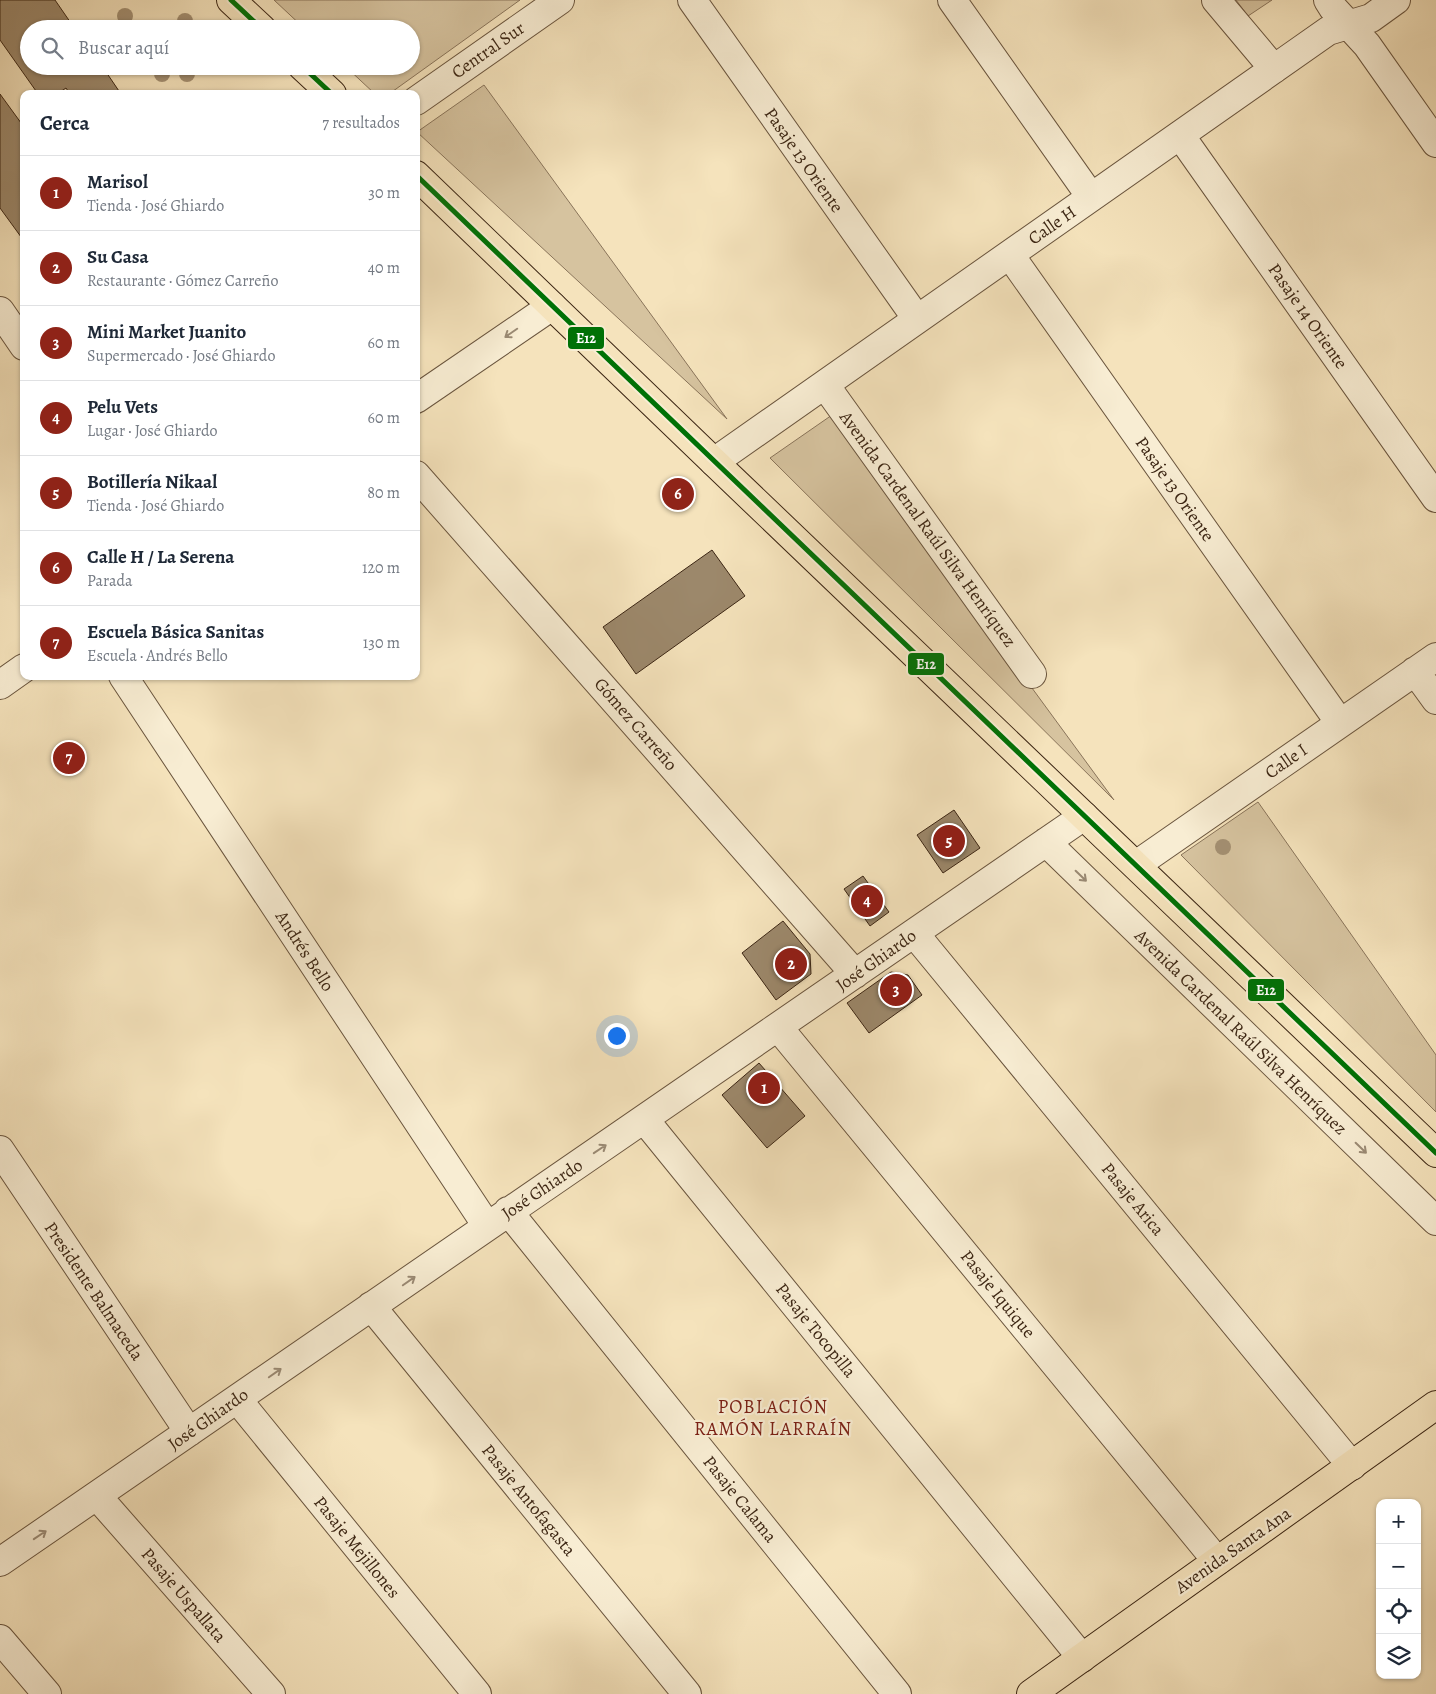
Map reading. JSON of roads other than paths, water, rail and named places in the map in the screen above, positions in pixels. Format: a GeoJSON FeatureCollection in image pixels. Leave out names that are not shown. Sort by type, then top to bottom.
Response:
{"type":"FeatureCollection","features":[{"type":"Feature","properties":{"kind":"main road"},"geometry":{"type":"LineString","coordinates":[[231,0],[252,20]]}},
{"type":"Feature","properties":{"kind":"main road"},"geometry":{"type":"LineString","coordinates":[[312,75],[328,90]]}},
{"type":"Feature","properties":{"kind":"main road"},"geometry":{"type":"LineString","coordinates":[[420,179],[1436,1153]]}},
{"type":"Feature","properties":{"kind":"main road","name":"Avenida Santa Ana"},"geometry":{"type":"LineString","coordinates":[[1031,1694],[1436,1406]]}},
{"type":"Feature","properties":{"kind":"street","name":"Central Sur"},"geometry":{"type":"LineString","coordinates":[[420,98],[560,0]]}},
{"type":"Feature","properties":{"kind":"street","name":"Pasaje 13 Oriente"},"geometry":{"type":"LineString","coordinates":[[692,0],[917,319]]}},
{"type":"Feature","properties":{"kind":"street"},"geometry":{"type":"LineString","coordinates":[[952,0],[1091,197]]}},
{"type":"Feature","properties":{"kind":"street"},"geometry":{"type":"LineString","coordinates":[[1216,0],[1274,69]]}},
{"type":"Feature","properties":{"kind":"street"},"geometry":{"type":"LineString","coordinates":[[1328,0],[1332,8],[1367,45],[1436,143]]}},
{"type":"Feature","properties":{"kind":"street","name":"Calle H"},"geometry":{"type":"LineString","coordinates":[[714,462],[1328,31],[1371,18],[1396,0]]}},
{"type":"Feature","properties":{"kind":"street","name":"Pasaje 14 Oriente"},"geometry":{"type":"LineString","coordinates":[[1180,135],[1436,498]]}},
{"type":"Feature","properties":{"kind":"street","name":"Pasaje 13 Oriente"},"geometry":{"type":"LineString","coordinates":[[1010,255],[1340,723]]}},
{"type":"Feature","properties":{"kind":"street"},"geometry":{"type":"LineString","coordinates":[[420,396],[552,306]]}},
{"type":"Feature","properties":{"kind":"street"},"geometry":{"type":"LineString","coordinates":[[0,312],[20,340]]}},
{"type":"Feature","properties":{"kind":"street","name":"Avenida Cardenal Raúl Silva Henríquez"},"geometry":{"type":"LineString","coordinates":[[825,385],[1032,674]]}},
{"type":"Feature","properties":{"kind":"street","name":"Gómez Carreño"},"geometry":{"type":"LineString","coordinates":[[420,480],[855,974]]}},
{"type":"Feature","properties":{"kind":"street"},"geometry":{"type":"LineString","coordinates":[[1426,664],[1436,700]]}},
{"type":"Feature","properties":{"kind":"street","name":"Calle I"},"geometry":{"type":"LineString","coordinates":[[1136,864],[1426,664]]}},
{"type":"Feature","properties":{"kind":"street"},"geometry":{"type":"LineString","coordinates":[[0,685],[20,671]]}},
{"type":"Feature","properties":{"kind":"street","name":"Andrés Bello"},"geometry":{"type":"LineString","coordinates":[[126,680],[498,1219]]}},
{"type":"Feature","properties":{"kind":"street","name":"José Ghiardo"},"geometry":{"type":"LineString","coordinates":[[0,1562],[1084,816]]}},
{"type":"Feature","properties":{"kind":"street","name":"Avenida Cardenal Raúl Silva Henríquez"},"geometry":{"type":"LineString","coordinates":[[1046,842],[1436,1221]]}},
{"type":"Feature","properties":{"kind":"street","name":"Pasaje Arica"},"geometry":{"type":"LineString","coordinates":[[914,933],[1352,1466]]}},
{"type":"Feature","properties":{"kind":"street","name":"Pasaje Iquique"},"geometry":{"type":"LineString","coordinates":[[778,1026],[1217,1561]]}},
{"type":"Feature","properties":{"kind":"street","name":"Pasaje Tocopilla"},"geometry":{"type":"LineString","coordinates":[[644,1119],[1082,1658]]}},
{"type":"Feature","properties":{"kind":"street","name":"Presidente Balmaceda"},"geometry":{"type":"LineString","coordinates":[[0,1150],[189,1432]]}},
{"type":"Feature","properties":{"kind":"street","name":"Pasaje Calama"},"geometry":{"type":"LineString","coordinates":[[498,1219],[897,1694]]}},
{"type":"Feature","properties":{"kind":"street","name":"Pasaje Antofagasta"},"geometry":{"type":"LineString","coordinates":[[371,1306],[687,1694]]}},
{"type":"Feature","properties":{"kind":"street","name":"Pasaje Mejillones"},"geometry":{"type":"LineString","coordinates":[[237,1399],[477,1694]]}},
{"type":"Feature","properties":{"kind":"street","name":"Pasaje Uspallata"},"geometry":{"type":"LineString","coordinates":[[97,1496],[271,1694]]}},
{"type":"Feature","properties":{"kind":"street"},"geometry":{"type":"LineString","coordinates":[[0,1639],[47,1694]]}},
{"type":"Feature","properties":{"kind":"place","name":"Calle H / La Serena"},"geometry":{"type":"Point","coordinates":[678,494]}},
{"type":"Feature","properties":{"kind":"place","name":"Escuela Básica Sanitas"},"geometry":{"type":"Point","coordinates":[69,758]}},
{"type":"Feature","properties":{"kind":"place","name":"Botillería Nikaal"},"geometry":{"type":"Point","coordinates":[949,841]}},
{"type":"Feature","properties":{"kind":"place","name":"Pelu Vets"},"geometry":{"type":"Point","coordinates":[867,901]}},
{"type":"Feature","properties":{"kind":"place","name":"Su Casa"},"geometry":{"type":"Point","coordinates":[791,964]}},
{"type":"Feature","properties":{"kind":"place","name":"Mini Market Juanito"},"geometry":{"type":"Point","coordinates":[896,990]}},
{"type":"Feature","properties":{"kind":"place","name":"Marisol"},"geometry":{"type":"Point","coordinates":[764,1088]}},
{"type":"Feature","properties":{"kind":"district","name":"POBLACIÓN RAMÓN LARRAÍN"},"geometry":{"type":"Point","coordinates":[773,1417]}}]}
